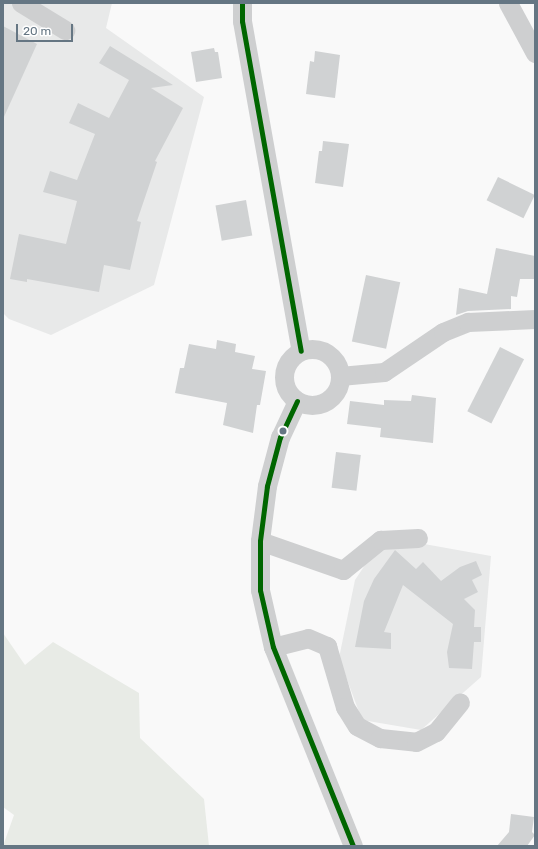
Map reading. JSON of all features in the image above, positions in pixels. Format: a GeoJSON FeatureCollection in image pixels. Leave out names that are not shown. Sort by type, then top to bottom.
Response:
{"type":"FeatureCollection","features":[{"type":"Feature","properties":{"kind":"street"},"geometry":{"type":"LineString","coordinates":[[21,3],[65,30]]}},
{"type":"Feature","properties":{"kind":"street"},"geometry":{"type":"LineString","coordinates":[[242,3],[242,20],[301,351]]}},
{"type":"Feature","properties":{"kind":"street"},"geometry":{"type":"LineString","coordinates":[[508,3],[535,53]]}},
{"type":"Feature","properties":{"kind":"street"},"geometry":{"type":"LineString","coordinates":[[340,376],[384,372],[443,332],[468,322],[535,319]]}},
{"type":"Feature","properties":{"kind":"street"},"geometry":{"type":"LineString","coordinates":[[310,348],[327,353],[334,359],[340,376],[335,392],[322,403],[314,405],[297,401],[286,388],[285,370],[288,362],[301,351],[310,348]]}},
{"type":"Feature","properties":{"kind":"street"},"geometry":{"type":"LineString","coordinates":[[297,401],[280,437],[267,486],[260,541],[260,590],[273,648],[353,846]]}},
{"type":"Feature","properties":{"kind":"street"},"geometry":{"type":"LineString","coordinates":[[260,541],[343,570],[380,540],[418,538]]}},
{"type":"Feature","properties":{"kind":"street"},"geometry":{"type":"LineString","coordinates":[[273,648],[308,638],[327,646],[345,707],[357,726],[380,738],[416,742],[436,732],[460,702]]}},
{"type":"Feature","properties":{"kind":"shaded area"},"geometry":{"type":"Polygon","coordinates":[[[3,3],[112,3],[106,28],[204,97],[154,285],[51,335],[9,319],[3,313],[3,3]]]}},
{"type":"Feature","properties":{"kind":"shaded area"},"geometry":{"type":"Polygon","coordinates":[[[413,542],[491,556],[481,677],[421,730],[362,720],[339,658],[355,580],[377,547],[413,542]]]}},
{"type":"Feature","properties":{"kind":"shaded area"},"geometry":{"type":"Polygon","coordinates":[[[3,633],[25,665],[53,642],[139,693],[140,738],[204,799],[209,846],[3,846],[14,815],[3,807],[3,633]]]}},
{"type":"Feature","properties":{"kind":"building"},"geometry":{"type":"Polygon","coordinates":[[[3,26],[37,44],[3,119],[3,26]]]}},
{"type":"Feature","properties":{"kind":"building"},"geometry":{"type":"Polygon","coordinates":[[[110,46],[173,85],[151,88],[183,108],[155,161],[157,162],[137,221],[141,222],[130,270],[104,265],[99,292],[27,279],[27,282],[10,279],[19,234],[66,244],[77,201],[43,192],[50,171],[77,180],[95,134],[69,123],[78,103],[109,118],[129,80],[99,63],[110,46]]]}},
{"type":"Feature","properties":{"kind":"building"},"geometry":{"type":"Polygon","coordinates":[[[214,48],[215,52],[218,52],[222,78],[196,82],[191,52],[214,48]]]}},
{"type":"Feature","properties":{"kind":"building"},"geometry":{"type":"Polygon","coordinates":[[[315,51],[340,55],[335,98],[306,94],[310,61],[314,62],[315,51]]]}},
{"type":"Feature","properties":{"kind":"building"},"geometry":{"type":"Polygon","coordinates":[[[323,141],[349,144],[343,187],[315,183],[319,151],[322,151],[323,141]]]}},
{"type":"Feature","properties":{"kind":"building"},"geometry":{"type":"Polygon","coordinates":[[[498,177],[535,195],[523,218],[487,200],[498,177]]]}},
{"type":"Feature","properties":{"kind":"building"},"geometry":{"type":"Polygon","coordinates":[[[246,200],[252,235],[222,241],[215,205],[246,200]]]}},
{"type":"Feature","properties":{"kind":"building"},"geometry":{"type":"Polygon","coordinates":[[[496,248],[535,256],[535,279],[520,279],[517,297],[511,296],[511,309],[468,311],[456,315],[459,288],[487,294],[496,248]]]}},
{"type":"Feature","properties":{"kind":"building"},"geometry":{"type":"Polygon","coordinates":[[[366,275],[400,282],[386,349],[352,342],[366,275]]]}},
{"type":"Feature","properties":{"kind":"building"},"geometry":{"type":"Polygon","coordinates":[[[217,340],[236,344],[235,352],[255,356],[252,369],[266,371],[260,405],[257,405],[253,433],[223,425],[227,403],[175,393],[180,368],[184,368],[189,344],[216,349],[217,340]]]}},
{"type":"Feature","properties":{"kind":"building"},"geometry":{"type":"Polygon","coordinates":[[[500,347],[524,359],[491,423],[467,411],[500,347]]]}},
{"type":"Feature","properties":{"kind":"building"},"geometry":{"type":"Polygon","coordinates":[[[412,395],[436,398],[433,443],[380,437],[381,428],[347,424],[350,401],[384,405],[384,400],[411,401],[412,395]]]}},
{"type":"Feature","properties":{"kind":"building"},"geometry":{"type":"Polygon","coordinates":[[[336,452],[361,455],[356,491],[332,488],[336,452]]]}},
{"type":"Feature","properties":{"kind":"building"},"geometry":{"type":"Polygon","coordinates":[[[395,550],[416,569],[423,562],[441,581],[460,567],[476,561],[482,575],[472,580],[478,592],[464,599],[475,610],[474,627],[481,627],[481,642],[474,642],[472,669],[449,668],[447,652],[453,624],[403,585],[384,632],[391,633],[391,649],[355,647],[364,601],[374,579],[395,550]]]}},
{"type":"Feature","properties":{"kind":"building"},"geometry":{"type":"Polygon","coordinates":[[[511,814],[534,817],[532,832],[535,835],[527,846],[497,846],[509,832],[511,814]]]}},
{"type":"Feature","properties":{"kind":"transit line"},"geometry":{"type":"LineString","coordinates":[[242,3],[242,21],[301,351]]}},
{"type":"Feature","properties":{"kind":"transit line"},"geometry":{"type":"LineString","coordinates":[[297,401],[280,437],[267,486],[260,541],[260,590],[273,647],[353,846]]}}]}
